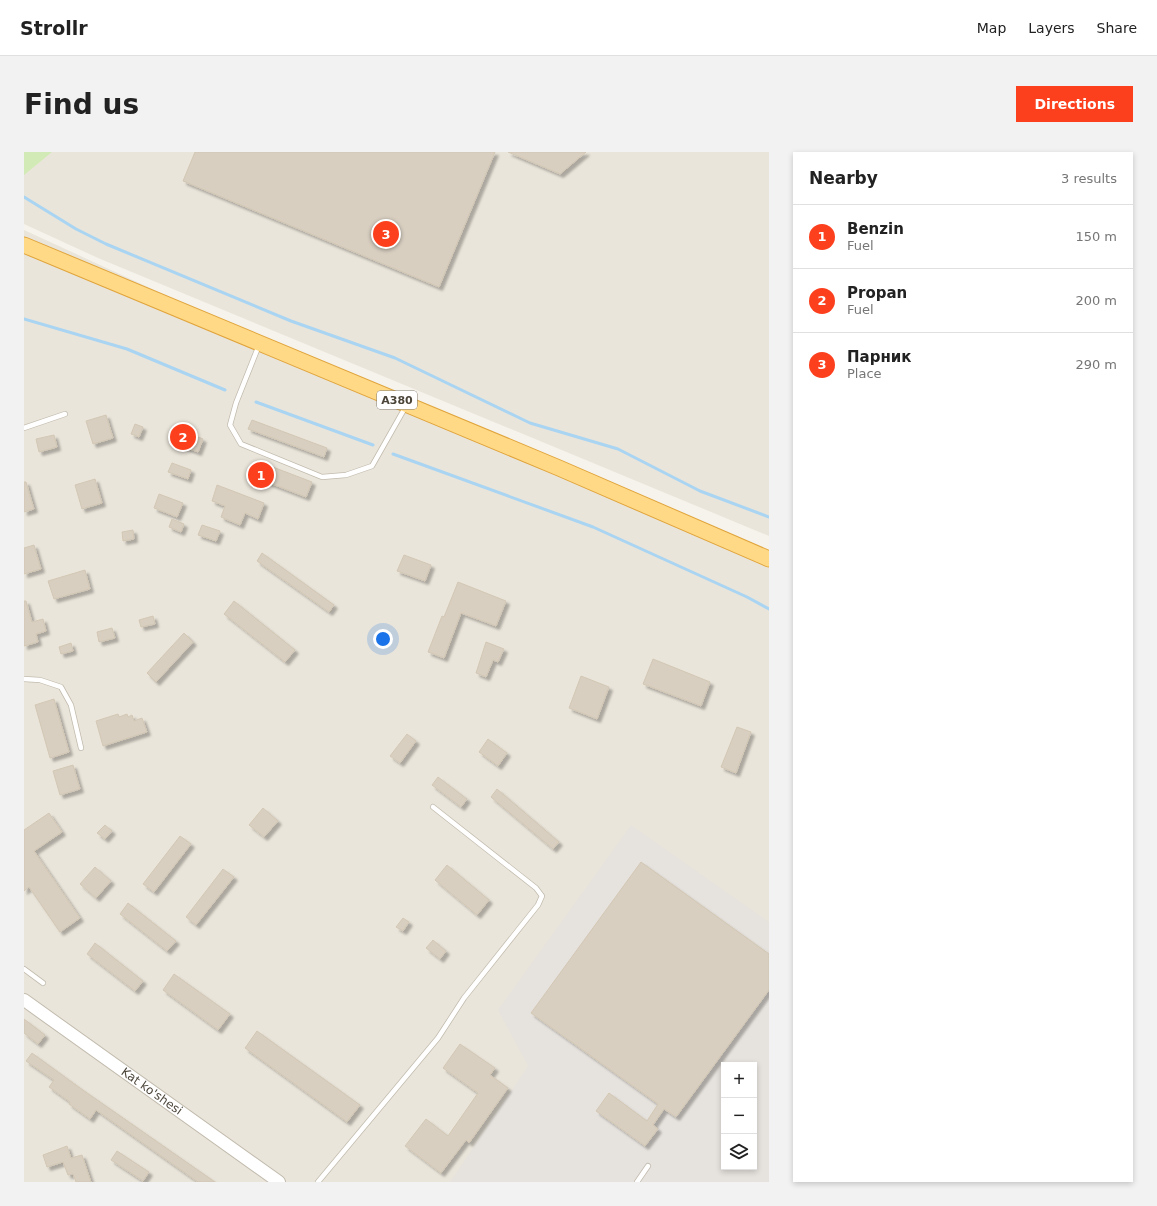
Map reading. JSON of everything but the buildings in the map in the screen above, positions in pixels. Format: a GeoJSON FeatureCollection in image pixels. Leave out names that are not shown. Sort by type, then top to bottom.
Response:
{"type":"FeatureCollection","features":[{"type":"Feature","properties":{"kind":"highway","name":"A380"},"geometry":{"type":"LineString","coordinates":[[27,248],[259,345],[407,404],[769,559]]}},
{"type":"Feature","properties":{"kind":"street","name":"Kat ko'shesi"},"geometry":{"type":"LineString","coordinates":[[24,1000],[279,1182]]}},
{"type":"Feature","properties":{"kind":"lane"},"geometry":{"type":"LineString","coordinates":[[259,345],[236,403],[230,425],[241,444],[322,477],[346,475],[372,466],[407,404]]}},
{"type":"Feature","properties":{"kind":"lane"},"geometry":{"type":"LineString","coordinates":[[24,428],[65,414]]}},
{"type":"Feature","properties":{"kind":"lane"},"geometry":{"type":"LineString","coordinates":[[24,679],[40,680],[61,687],[71,705],[81,748]]}},
{"type":"Feature","properties":{"kind":"lane"},"geometry":{"type":"LineString","coordinates":[[318,1182],[438,1038],[464,998],[538,905],[542,896],[536,888],[433,807]]}},
{"type":"Feature","properties":{"kind":"lane"},"geometry":{"type":"LineString","coordinates":[[24,969],[42,983]]}},
{"type":"Feature","properties":{"kind":"lane"},"geometry":{"type":"LineString","coordinates":[[637,1182],[648,1166]]}},
{"type":"Feature","properties":{"kind":"shaded area"},"geometry":{"type":"Polygon","coordinates":[[[24,152],[769,152],[769,536],[98,258],[24,224],[24,152]]]}},
{"type":"Feature","properties":{"kind":"shaded area"},"geometry":{"type":"Polygon","coordinates":[[[24,230],[526,461],[769,564],[769,1182],[24,1182],[24,230]]]}},
{"type":"Feature","properties":{"kind":"shaded area"},"geometry":{"type":"Polygon","coordinates":[[[631,825],[769,922],[769,1182],[450,1182],[528,1066],[498,1010],[631,825]]]}},
{"type":"Feature","properties":{"kind":"green space"},"geometry":{"type":"Polygon","coordinates":[[[24,152],[52,152],[24,175],[24,152]]]}},
{"type":"Feature","properties":{"kind":"waterway"},"geometry":{"type":"LineString","coordinates":[[24,197],[76,229],[106,244],[291,321],[395,358],[530,423],[618,449],[700,491],[769,517]]}},
{"type":"Feature","properties":{"kind":"waterway"},"geometry":{"type":"LineString","coordinates":[[24,319],[127,349],[225,390]]}},
{"type":"Feature","properties":{"kind":"waterway"},"geometry":{"type":"LineString","coordinates":[[256,402],[373,445]]}},
{"type":"Feature","properties":{"kind":"waterway"},"geometry":{"type":"LineString","coordinates":[[393,454],[593,527],[747,597],[769,609]]}},
{"type":"Feature","properties":{"kind":"place","name":"Парник"},"geometry":{"type":"Point","coordinates":[386,234]}},
{"type":"Feature","properties":{"kind":"place","name":"Propan"},"geometry":{"type":"Point","coordinates":[183,437]}},
{"type":"Feature","properties":{"kind":"place","name":"Benzin"},"geometry":{"type":"Point","coordinates":[261,475]}}]}
